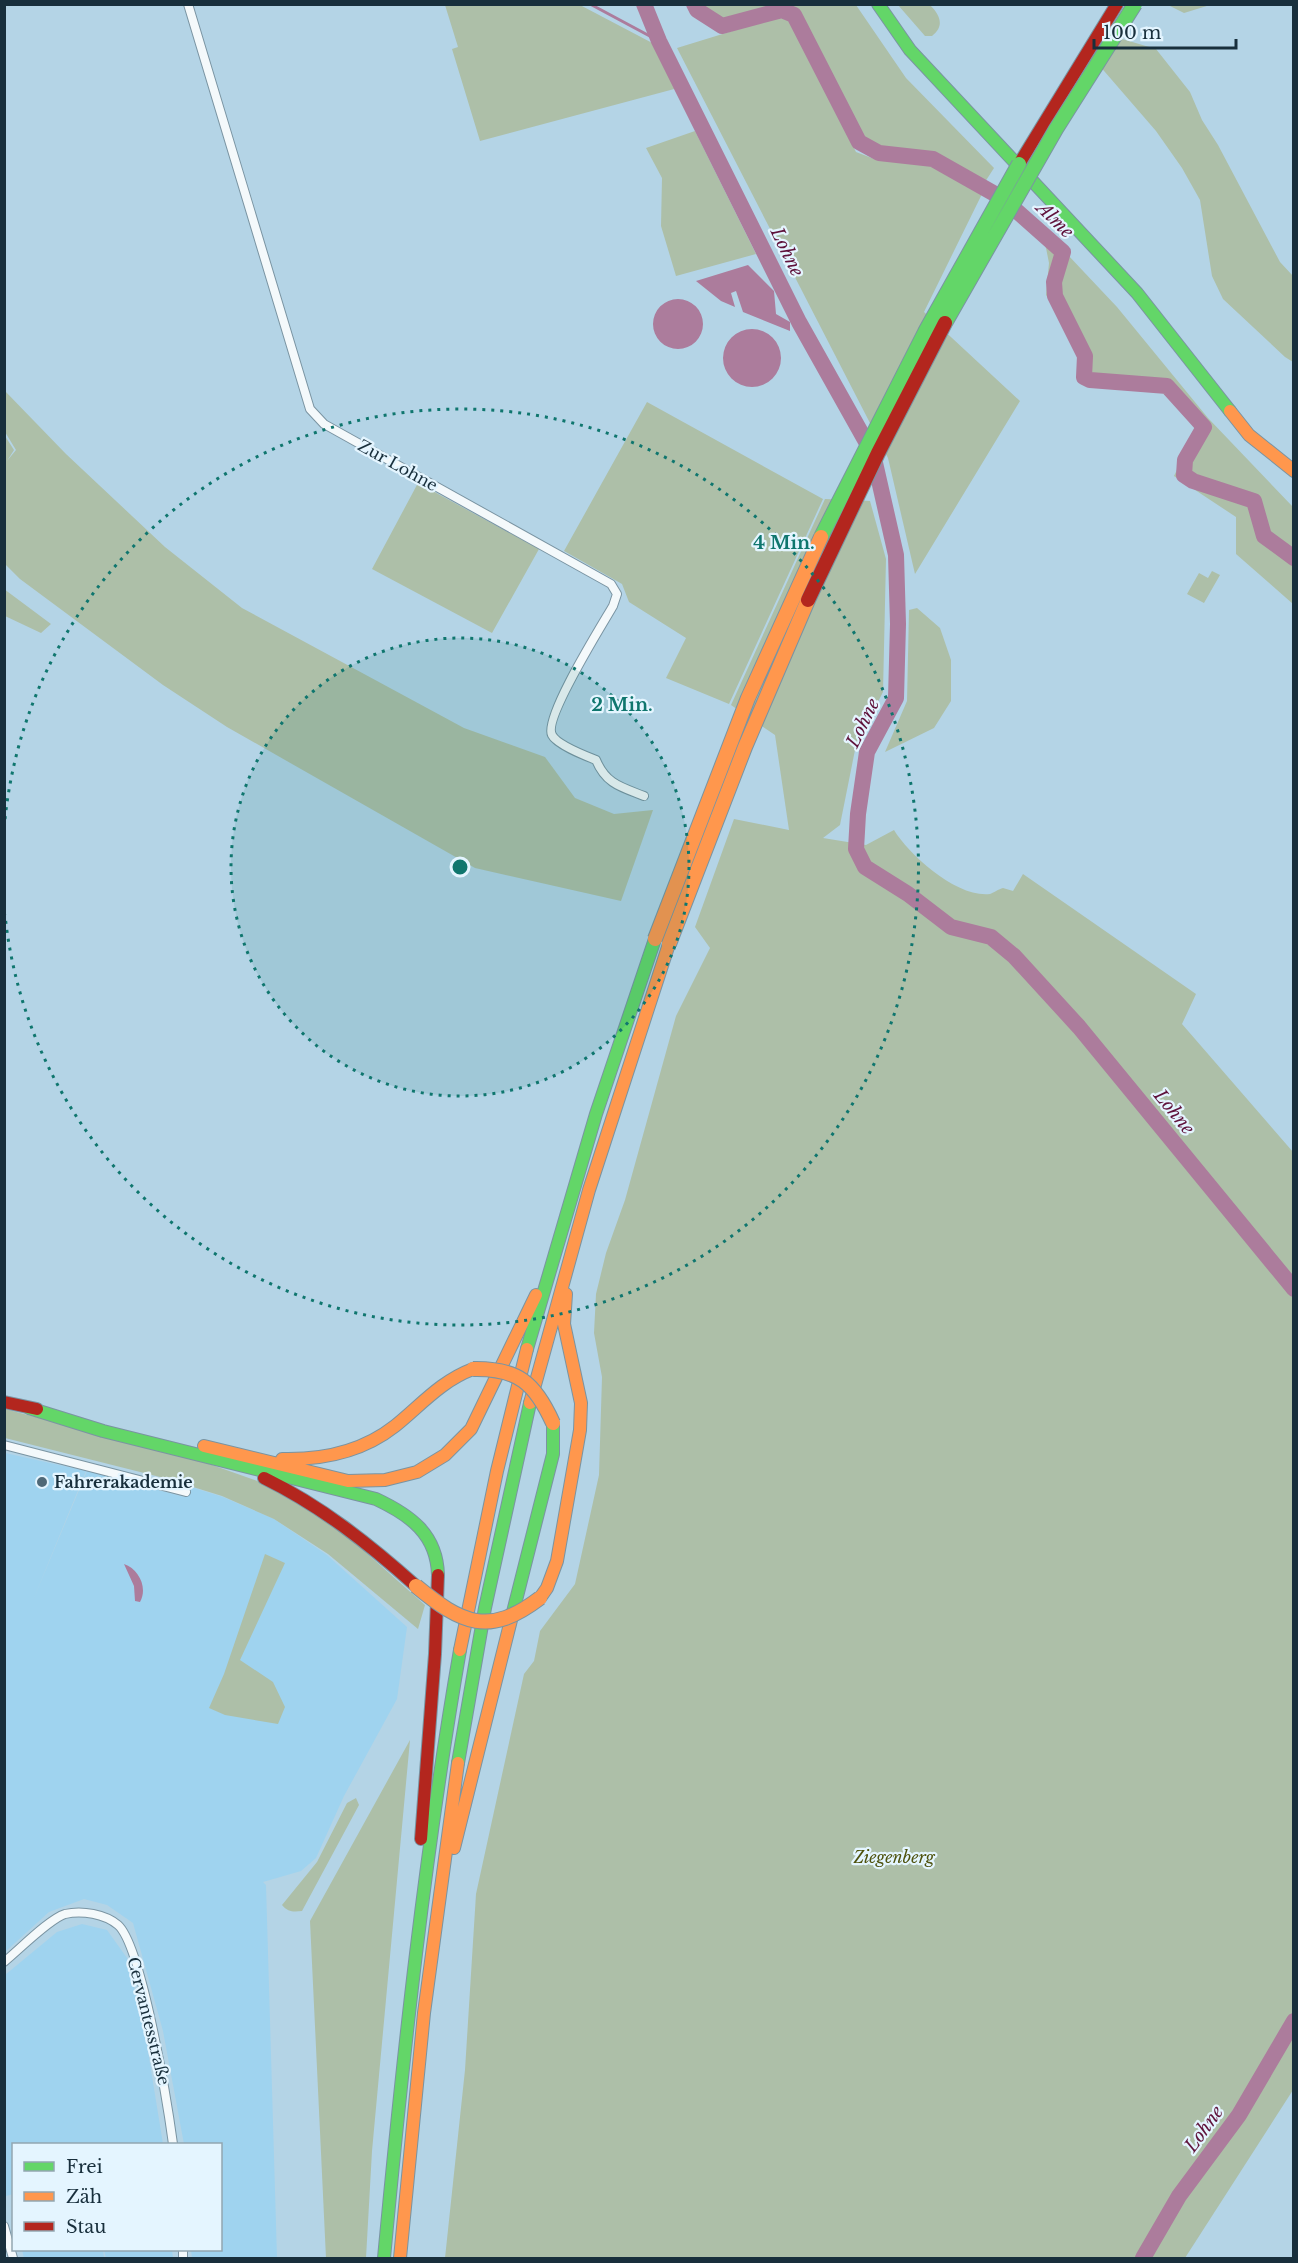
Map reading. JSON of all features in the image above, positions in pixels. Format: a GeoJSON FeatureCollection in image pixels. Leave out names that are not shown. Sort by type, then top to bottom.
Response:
{"type":"FeatureCollection","features":[{"type":"Feature","properties":{"kind":"main road"},"geometry":{"type":"LineString","coordinates":[[878,4],[910,50],[1137,293],[1249,435],[1293,471]]}},
{"type":"Feature","properties":{"kind":"main road"},"geometry":{"type":"LineString","coordinates":[[384,2259],[404,2043],[435,1801],[470,1600],[515,1399],[550,1266],[597,1107],[655,939],[711,791],[773,642],[877,423],[971,245],[1117,4]]}},
{"type":"Feature","properties":{"kind":"main road"},"geometry":{"type":"LineString","coordinates":[[400,2259],[420,2041],[435,1910],[485,1606],[512,1479],[568,1260],[600,1149],[669,944],[725,796],[795,628],[890,429],[990,241],[1041,153],[1134,4]]}},
{"type":"Feature","properties":{"kind":"main road"},"geometry":{"type":"LineString","coordinates":[[234,1464],[311,1503],[343,1523],[434,1603],[453,1615],[470,1621],[488,1623],[503,1622],[517,1616],[540,1598],[551,1581],[557,1561],[580,1430],[581,1403],[564,1324],[568,1260]]}},
{"type":"Feature","properties":{"kind":"main road"},"geometry":{"type":"LineString","coordinates":[[4,1402],[106,1422],[348,1481],[373,1483],[395,1479],[428,1467],[456,1448],[471,1429],[550,1266]]}},
{"type":"Feature","properties":{"kind":"main road"},"geometry":{"type":"LineString","coordinates":[[224,1451],[295,1460],[342,1454],[384,1434],[445,1382],[459,1373],[473,1369],[488,1368],[516,1375],[543,1399],[553,1423],[553,1454],[460,1820],[446,1893],[435,1910]]}},
{"type":"Feature","properties":{"kind":"main road"},"geometry":{"type":"LineString","coordinates":[[29,1408],[103,1431],[376,1499],[414,1521],[432,1543],[437,1559],[438,1580],[421,1834],[426,1870]]}},
{"type":"Feature","properties":{"kind":"street","name":"Zur Lohne"},"geometry":{"type":"LineString","coordinates":[[188,4],[310,408],[324,424],[611,584],[617,594],[613,606],[567,686],[550,725],[552,735],[558,741],[596,760],[602,774],[613,782],[644,796]]}},
{"type":"Feature","properties":{"kind":"street"},"geometry":{"type":"LineString","coordinates":[[4,1445],[186,1492]]}},
{"type":"Feature","properties":{"kind":"street","name":"Cervantesstraße"},"geometry":{"type":"LineString","coordinates":[[4,1962],[55,1919],[67,1914],[86,1913],[100,1916],[119,1926],[134,1953],[166,2091],[173,2143]]}},
{"type":"Feature","properties":{"kind":"street"},"geometry":{"type":"LineString","coordinates":[[4,2226],[13,2259]]}},
{"type":"Feature","properties":{"kind":"shaded area"},"geometry":{"type":"Polygon","coordinates":[[[748,265],[774,291],[776,314],[790,322],[790,331],[743,312],[736,291],[731,293],[735,307],[721,301],[696,281],[748,265]]]}},
{"type":"Feature","properties":{"kind":"shaded area"},"geometry":{"type":"Polygon","coordinates":[[[678,299],[696,306],[703,324],[696,342],[678,349],[660,342],[653,324],[660,306],[678,299]]]}},
{"type":"Feature","properties":{"kind":"shaded area"},"geometry":{"type":"Polygon","coordinates":[[[752,329],[768,334],[776,342],[781,358],[776,374],[768,382],[752,387],[736,382],[728,374],[723,358],[728,342],[736,334],[752,329]]]}},
{"type":"Feature","properties":{"kind":"shaded area"},"geometry":{"type":"Polygon","coordinates":[[[5,1453],[86,1471],[31,1605],[87,1471],[184,1497],[188,1486],[223,1497],[274,1519],[327,1555],[407,1627],[397,1699],[344,1796],[316,1858],[301,1871],[263,1882],[266,1885],[277,2258],[192,2258],[191,2251],[222,2251],[222,2143],[184,2143],[163,2031],[133,1923],[107,1905],[84,1899],[49,1912],[5,1952],[5,1453]]]}},
{"type":"Feature","properties":{"kind":"shaded area"},"geometry":{"type":"Polygon","coordinates":[[[124,1564],[134,1570],[141,1580],[143,1591],[140,1602],[135,1601],[134,1586],[124,1564]]]}},
{"type":"Feature","properties":{"kind":"shaded area"},"geometry":{"type":"Polygon","coordinates":[[[82,1924],[107,1930],[127,1958],[145,2033],[163,2143],[12,2143],[12,2194],[6,2196],[4,2191],[5,1975],[57,1932],[82,1924]]]}},
{"type":"Feature","properties":{"kind":"shaded area"},"geometry":{"type":"Polygon","coordinates":[[[22,2251],[103,2251],[104,2258],[24,2258],[22,2251]]]}},
{"type":"Feature","properties":{"kind":"shaded area"},"geometry":{"type":"Polygon","coordinates":[[[104,2251],[172,2251],[173,2258],[106,2258],[104,2251]]]}},
{"type":"Feature","properties":{"kind":"green space"},"geometry":{"type":"Polygon","coordinates":[[[1168,4],[1210,5],[1184,13],[1168,4]]]}},
{"type":"Feature","properties":{"kind":"green space"},"geometry":{"type":"Polygon","coordinates":[[[445,5],[580,5],[658,46],[678,88],[480,141],[452,49],[458,47],[445,5]]]}},
{"type":"Feature","properties":{"kind":"green space"},"geometry":{"type":"Polygon","coordinates":[[[699,5],[784,5],[723,20],[699,5]]]}},
{"type":"Feature","properties":{"kind":"green space"},"geometry":{"type":"Polygon","coordinates":[[[784,5],[856,5],[906,78],[994,168],[985,182],[934,154],[880,148],[861,139],[797,12],[784,5]]]}},
{"type":"Feature","properties":{"kind":"green space"},"geometry":{"type":"Polygon","coordinates":[[[898,5],[930,5],[940,20],[939,28],[932,36],[925,36],[898,5]]]}},
{"type":"Feature","properties":{"kind":"green space"},"geometry":{"type":"Polygon","coordinates":[[[781,16],[789,20],[856,152],[877,160],[932,166],[982,194],[924,312],[1020,401],[915,574],[888,458],[677,48],[781,16]]]}},
{"type":"Feature","properties":{"kind":"green space"},"geometry":{"type":"Polygon","coordinates":[[[1112,36],[1156,49],[1190,92],[1202,120],[1218,145],[1280,262],[1293,276],[1293,362],[1223,299],[1212,276],[1200,200],[1182,168],[1156,131],[1092,57],[1112,36]]]}},
{"type":"Feature","properties":{"kind":"green space"},"geometry":{"type":"Polygon","coordinates":[[[695,131],[756,254],[676,276],[661,226],[662,178],[646,148],[695,131]]]}},
{"type":"Feature","properties":{"kind":"green space"},"geometry":{"type":"Polygon","coordinates":[[[1034,219],[1117,307],[1208,418],[1293,507],[1293,604],[1236,554],[1236,517],[1174,476],[1197,428],[1158,388],[1085,382],[1078,376],[1078,347],[1046,295],[1049,263],[1046,248],[1034,219]]]}},
{"type":"Feature","properties":{"kind":"green space"},"geometry":{"type":"Polygon","coordinates":[[[4,390],[66,454],[165,547],[242,608],[464,728],[545,757],[575,798],[614,814],[653,810],[621,901],[475,868],[227,727],[163,685],[20,579],[5,564],[5,436],[14,450],[7,461],[16,450],[5,432],[4,390]]]}},
{"type":"Feature","properties":{"kind":"green space"},"geometry":{"type":"Polygon","coordinates":[[[647,402],[823,499],[729,704],[666,678],[686,638],[629,602],[622,584],[564,551],[647,402]]]}},
{"type":"Feature","properties":{"kind":"green space"},"geometry":{"type":"Polygon","coordinates":[[[418,483],[539,549],[492,633],[372,569],[418,483]]]}},
{"type":"Feature","properties":{"kind":"green space","name":"Ziegenberg"},"geometry":{"type":"Polygon","coordinates":[[[825,499],[870,501],[886,559],[883,692],[856,745],[840,825],[823,838],[866,845],[894,830],[911,851],[935,873],[963,889],[977,893],[990,894],[1003,888],[1013,891],[1023,874],[1196,994],[1182,1024],[1293,1152],[1293,2090],[1185,2258],[445,2258],[465,2070],[476,1894],[524,1674],[534,1661],[540,1631],[575,1584],[599,1475],[602,1377],[594,1333],[596,1294],[606,1253],[625,1200],[676,1016],[710,948],[695,927],[734,819],[789,830],[775,735],[731,705],[825,499]]]}},
{"type":"Feature","properties":{"kind":"green space"},"geometry":{"type":"Polygon","coordinates":[[[1212,571],[1220,575],[1204,603],[1187,594],[1199,573],[1208,578],[1212,571]]]}},
{"type":"Feature","properties":{"kind":"green space"},"geometry":{"type":"Polygon","coordinates":[[[4,589],[51,624],[41,633],[5,616],[4,589]]]}},
{"type":"Feature","properties":{"kind":"green space"},"geometry":{"type":"Polygon","coordinates":[[[917,608],[940,628],[951,660],[951,701],[934,728],[885,752],[907,701],[909,610],[917,608]]]}},
{"type":"Feature","properties":{"kind":"green space"},"geometry":{"type":"Polygon","coordinates":[[[5,1409],[198,1460],[260,1482],[336,1526],[425,1605],[418,1629],[328,1554],[274,1519],[222,1496],[164,1478],[5,1438],[5,1409]]]}},
{"type":"Feature","properties":{"kind":"green space"},"geometry":{"type":"Polygon","coordinates":[[[265,1554],[285,1563],[240,1660],[273,1682],[285,1707],[278,1724],[225,1715],[209,1708],[224,1674],[265,1554]]]}},
{"type":"Feature","properties":{"kind":"green space"},"geometry":{"type":"Polygon","coordinates":[[[410,1740],[372,2151],[366,2258],[326,2258],[310,1921],[410,1740]]]}},
{"type":"Feature","properties":{"kind":"green space"},"geometry":{"type":"Polygon","coordinates":[[[356,1798],[359,1805],[302,1911],[286,1909],[282,1905],[317,1862],[347,1803],[356,1798]]]}},
{"type":"Feature","properties":{"kind":"waterway"},"geometry":{"type":"LineString","coordinates":[[590,4],[659,41]]}},
{"type":"Feature","properties":{"kind":"waterway","name":"Lohne"},"geometry":{"type":"LineString","coordinates":[[644,4],[659,41],[799,322],[873,454],[896,555],[898,624],[896,698],[867,752],[858,814],[856,849],[865,867],[908,894],[951,927],[991,937],[1014,956],[1079,1027],[1294,1289]]}},
{"type":"Feature","properties":{"kind":"waterway","name":"Alme"},"geometry":{"type":"LineString","coordinates":[[694,4],[697,10],[722,26],[782,10],[794,15],[859,142],[879,153],[933,159],[1002,198],[1063,252],[1054,282],[1055,296],[1085,356],[1084,377],[1090,380],[1167,386],[1204,427],[1185,460],[1184,475],[1193,481],[1254,501],[1264,536],[1294,558]]}},
{"type":"Feature","properties":{"kind":"waterway","name":"Lohne"},"geometry":{"type":"LineString","coordinates":[[1143,2258],[1179,2196],[1239,2115],[1294,2021]]}},
{"type":"Feature","properties":{"kind":"traffic: fast"},"geometry":{"type":"LineString","coordinates":[[878,4],[910,50],[1137,293],[1230,411]]}},
{"type":"Feature","properties":{"kind":"traffic: fast"},"geometry":{"type":"LineString","coordinates":[[945,323],[1056,129],[1135,4]]}},
{"type":"Feature","properties":{"kind":"traffic: fast"},"geometry":{"type":"LineString","coordinates":[[821,537],[925,332],[1019,164]]}},
{"type":"Feature","properties":{"kind":"traffic: fast"},"geometry":{"type":"LineString","coordinates":[[527,1349],[596,1114],[655,939]]}},
{"type":"Feature","properties":{"kind":"traffic: fast"},"geometry":{"type":"LineString","coordinates":[[458,1763],[485,1608],[530,1403]]}},
{"type":"Feature","properties":{"kind":"traffic: fast"},"geometry":{"type":"LineString","coordinates":[[29,1408],[103,1431],[376,1499],[410,1519],[427,1537],[433,1548],[438,1575]]}},
{"type":"Feature","properties":{"kind":"traffic: fast"},"geometry":{"type":"LineString","coordinates":[[512,1616],[553,1454],[553,1423]]}},
{"type":"Feature","properties":{"kind":"traffic: fast"},"geometry":{"type":"LineString","coordinates":[[384,2258],[416,1954],[436,1802],[460,1650]]}},
{"type":"Feature","properties":{"kind":"traffic: slow"},"geometry":{"type":"LineString","coordinates":[[1230,411],[1249,435],[1294,471]]}},
{"type":"Feature","properties":{"kind":"traffic: slow"},"geometry":{"type":"LineString","coordinates":[[655,939],[748,698],[821,537]]}},
{"type":"Feature","properties":{"kind":"traffic: slow"},"geometry":{"type":"LineString","coordinates":[[669,944],[745,747],[808,600]]}},
{"type":"Feature","properties":{"kind":"traffic: slow"},"geometry":{"type":"LineString","coordinates":[[530,1403],[589,1190],[669,944]]}},
{"type":"Feature","properties":{"kind":"traffic: slow"},"geometry":{"type":"LineString","coordinates":[[540,1598],[547,1588],[557,1561],[580,1430],[581,1403],[564,1324],[566,1294]]}},
{"type":"Feature","properties":{"kind":"traffic: slow"},"geometry":{"type":"LineString","coordinates":[[204,1446],[348,1481],[385,1480],[417,1472],[445,1455],[471,1429],[536,1295]]}},
{"type":"Feature","properties":{"kind":"traffic: slow"},"geometry":{"type":"LineString","coordinates":[[460,1650],[497,1471],[527,1349]]}},
{"type":"Feature","properties":{"kind":"traffic: slow"},"geometry":{"type":"LineString","coordinates":[[282,1459],[327,1456],[342,1453],[369,1442],[395,1426],[441,1387],[473,1369]]}},
{"type":"Feature","properties":{"kind":"traffic: slow"},"geometry":{"type":"LineString","coordinates":[[473,1369],[502,1371],[523,1381],[532,1388],[553,1423]]}},
{"type":"Feature","properties":{"kind":"traffic: slow"},"geometry":{"type":"LineString","coordinates":[[416,1586],[448,1609],[462,1617],[476,1621],[506,1618],[540,1598]]}},
{"type":"Feature","properties":{"kind":"traffic: slow"},"geometry":{"type":"LineString","coordinates":[[454,1848],[512,1616]]}},
{"type":"Feature","properties":{"kind":"traffic: slow"},"geometry":{"type":"LineString","coordinates":[[400,2258],[424,2013],[458,1763]]}},
{"type":"Feature","properties":{"kind":"traffic: jam"},"geometry":{"type":"LineString","coordinates":[[1019,164],[1117,4]]}},
{"type":"Feature","properties":{"kind":"traffic: jam"},"geometry":{"type":"LineString","coordinates":[[808,600],[878,453],[945,323]]}},
{"type":"Feature","properties":{"kind":"traffic: jam"},"geometry":{"type":"LineString","coordinates":[[4,1402],[37,1409]]}},
{"type":"Feature","properties":{"kind":"traffic: jam"},"geometry":{"type":"LineString","coordinates":[[264,1478],[325,1513],[416,1586]]}},
{"type":"Feature","properties":{"kind":"traffic: jam"},"geometry":{"type":"LineString","coordinates":[[421,1839],[435,1654],[438,1575]]}},
{"type":"Feature","properties":{"kind":"place","name":"Fahrerakademie"},"geometry":{"type":"Point","coordinates":[42,1482]}}]}
